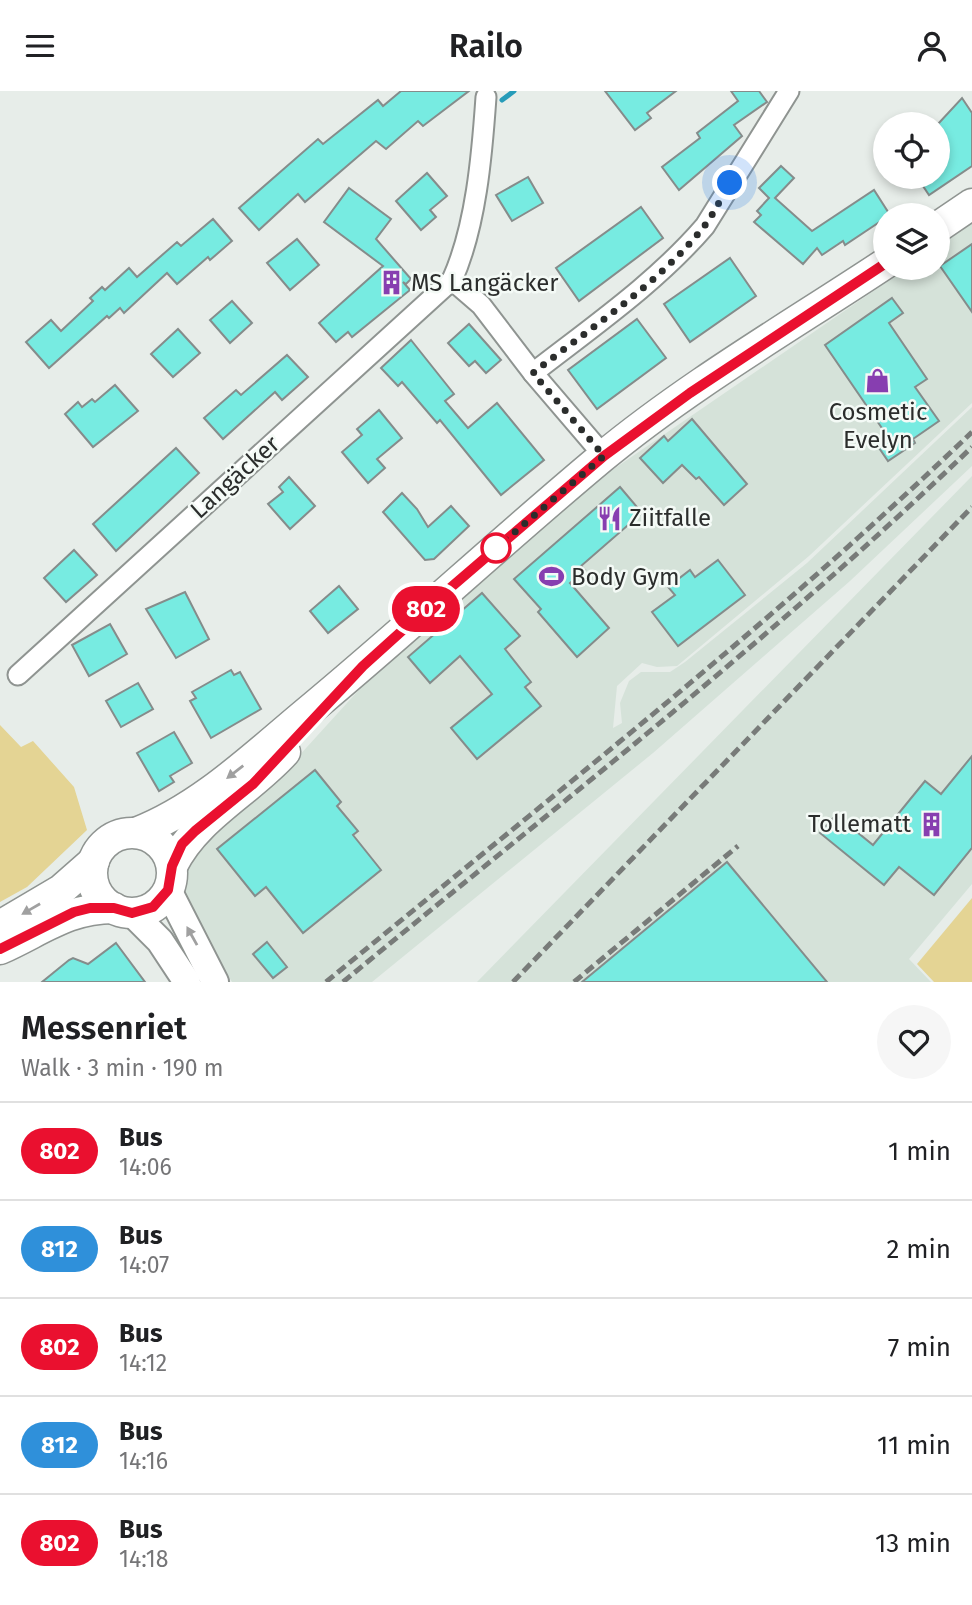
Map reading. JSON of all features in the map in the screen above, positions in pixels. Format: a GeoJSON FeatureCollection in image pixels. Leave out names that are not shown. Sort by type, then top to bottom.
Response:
{"type":"FeatureCollection","features":[{"type":"Feature","properties":{"kind":"main road"},"geometry":{"type":"LineString","coordinates":[[950,219],[972,204]]}},
{"type":"Feature","properties":{"kind":"main road"},"geometry":{"type":"LineString","coordinates":[[0,949],[74,912],[90,908],[123,911],[153,907],[170,878],[182,844],[253,784],[285,741],[435,601],[604,456],[690,393],[873,272]]}},
{"type":"Feature","properties":{"kind":"main road"},"geometry":{"type":"LineString","coordinates":[[187,982],[160,940],[98,893],[92,872],[94,861],[99,851],[115,837],[136,833],[178,814],[285,741]]}},
{"type":"Feature","properties":{"kind":"main road"},"geometry":{"type":"LineString","coordinates":[[136,833],[160,844],[170,878],[215,982]]}},
{"type":"Feature","properties":{"kind":"main road"},"geometry":{"type":"LineString","coordinates":[[0,926],[61,890],[94,861]]}},
{"type":"Feature","properties":{"kind":"street"},"geometry":{"type":"LineString","coordinates":[[533,373],[645,285],[689,245],[705,226],[789,91]]}},
{"type":"Feature","properties":{"kind":"street","name":"Langäcker"},"geometry":{"type":"LineString","coordinates":[[19,675],[452,280],[463,254],[474,195],[483,144],[486,97]]}},
{"type":"Feature","properties":{"kind":"street"},"geometry":{"type":"LineString","coordinates":[[452,280],[481,305],[533,373],[604,456]]}},
{"type":"Feature","properties":{"kind":"shaded area"},"geometry":{"type":"Polygon","coordinates":[[[972,223],[972,403],[809,556],[677,666],[657,667],[642,663],[617,686],[613,728],[622,723],[620,703],[629,681],[641,672],[670,672],[685,662],[807,563],[972,407],[972,466],[850,581],[653,753],[372,982],[232,982],[186,909],[180,888],[183,863],[199,841],[287,769],[367,681],[449,604],[589,486],[889,280],[950,280],[950,239],[972,223]]]}},
{"type":"Feature","properties":{"kind":"shaded area"},"geometry":{"type":"Polygon","coordinates":[[[972,476],[972,884],[909,959],[931,982],[477,982],[972,476]]]}},
{"type":"Feature","properties":{"kind":"shaded area"},"geometry":{"type":"Polygon","coordinates":[[[0,725],[21,747],[33,741],[74,787],[87,830],[27,887],[0,902],[0,725]]]}},
{"type":"Feature","properties":{"kind":"shaded area"},"geometry":{"type":"Polygon","coordinates":[[[972,898],[972,982],[934,982],[917,964],[972,898]]]}},
{"type":"Feature","properties":{"kind":"building"},"geometry":{"type":"Polygon","coordinates":[[[401,91],[469,91],[423,126],[418,121],[386,149],[376,141],[305,202],[298,194],[259,230],[239,208],[318,139],[323,144],[378,100],[383,106],[401,91]]]}},
{"type":"Feature","properties":{"kind":"building"},"geometry":{"type":"Polygon","coordinates":[[[605,91],[676,91],[647,113],[651,118],[635,130],[605,91]]]}},
{"type":"Feature","properties":{"kind":"building"},"geometry":{"type":"Polygon","coordinates":[[[731,91],[759,91],[767,102],[734,125],[742,136],[679,190],[662,167],[700,138],[697,133],[738,101],[731,91]]]}},
{"type":"Feature","properties":{"kind":"building"},"geometry":{"type":"Polygon","coordinates":[[[962,98],[972,113],[972,166],[950,181],[950,112],[962,98]]]}},
{"type":"Feature","properties":{"kind":"building"},"geometry":{"type":"Polygon","coordinates":[[[781,166],[794,178],[775,198],[812,231],[874,190],[882,203],[873,203],[873,226],[845,245],[843,241],[822,255],[817,248],[803,264],[754,222],[761,215],[757,211],[769,198],[759,188],[781,166]]]}},
{"type":"Feature","properties":{"kind":"building"},"geometry":{"type":"Polygon","coordinates":[[[427,173],[447,196],[430,210],[436,217],[421,230],[396,201],[427,173]]]}},
{"type":"Feature","properties":{"kind":"building"},"geometry":{"type":"Polygon","coordinates":[[[528,177],[543,203],[512,221],[496,195],[528,177]]]}},
{"type":"Feature","properties":{"kind":"building"},"geometry":{"type":"Polygon","coordinates":[[[349,188],[391,219],[376,239],[411,279],[406,284],[403,282],[410,290],[352,337],[348,332],[336,342],[319,323],[383,266],[324,222],[349,188]]]}},
{"type":"Feature","properties":{"kind":"building"},"geometry":{"type":"Polygon","coordinates":[[[925,189],[938,189],[929,195],[925,189]]]}},
{"type":"Feature","properties":{"kind":"building"},"geometry":{"type":"Polygon","coordinates":[[[641,207],[663,238],[579,301],[556,268],[641,207]]]}},
{"type":"Feature","properties":{"kind":"building"},"geometry":{"type":"Polygon","coordinates":[[[213,219],[232,241],[210,260],[208,257],[177,284],[167,273],[124,313],[120,308],[109,318],[107,316],[49,368],[26,342],[51,320],[61,331],[93,301],[90,298],[102,287],[105,290],[129,268],[137,277],[177,242],[181,246],[213,219]]]}},
{"type":"Feature","properties":{"kind":"building"},"geometry":{"type":"Polygon","coordinates":[[[297,239],[319,265],[290,290],[267,263],[297,239]]]}},
{"type":"Feature","properties":{"kind":"building"},"geometry":{"type":"Polygon","coordinates":[[[972,244],[972,312],[950,280],[950,259],[972,244]]]}},
{"type":"Feature","properties":{"kind":"building"},"geometry":{"type":"Polygon","coordinates":[[[730,258],[756,296],[690,342],[664,304],[730,258]]]}},
{"type":"Feature","properties":{"kind":"building"},"geometry":{"type":"Polygon","coordinates":[[[892,298],[903,313],[889,323],[927,379],[915,387],[939,421],[913,439],[915,443],[888,461],[877,445],[888,437],[825,345],[892,298]]]}},
{"type":"Feature","properties":{"kind":"building"},"geometry":{"type":"Polygon","coordinates":[[[232,301],[252,323],[230,343],[210,320],[232,301]]]}},
{"type":"Feature","properties":{"kind":"building"},"geometry":{"type":"Polygon","coordinates":[[[637,319],[666,358],[597,409],[568,370],[637,319]]]}},
{"type":"Feature","properties":{"kind":"building"},"geometry":{"type":"Polygon","coordinates":[[[469,324],[501,360],[486,373],[475,361],[469,366],[448,343],[469,324]]]}},
{"type":"Feature","properties":{"kind":"building"},"geometry":{"type":"Polygon","coordinates":[[[178,329],[200,353],[173,377],[151,354],[178,329]]]}},
{"type":"Feature","properties":{"kind":"building"},"geometry":{"type":"Polygon","coordinates":[[[411,340],[454,394],[445,401],[468,428],[497,403],[544,460],[501,495],[440,420],[437,423],[402,382],[398,386],[381,368],[411,340]]]}},
{"type":"Feature","properties":{"kind":"building"},"geometry":{"type":"Polygon","coordinates":[[[287,355],[308,377],[282,400],[275,392],[223,439],[204,418],[236,390],[241,395],[287,355]]]}},
{"type":"Feature","properties":{"kind":"building"},"geometry":{"type":"Polygon","coordinates":[[[115,385],[138,411],[93,447],[65,414],[78,402],[82,407],[92,399],[95,402],[115,385]]]}},
{"type":"Feature","properties":{"kind":"building"},"geometry":{"type":"Polygon","coordinates":[[[379,410],[402,438],[377,459],[385,468],[368,483],[342,452],[362,435],[357,429],[379,410]]]}},
{"type":"Feature","properties":{"kind":"building"},"geometry":{"type":"Polygon","coordinates":[[[692,419],[747,484],[724,505],[699,477],[696,479],[682,465],[663,483],[640,458],[664,436],[668,441],[692,419]]]}},
{"type":"Feature","properties":{"kind":"building"},"geometry":{"type":"Polygon","coordinates":[[[176,448],[199,473],[116,551],[93,524],[176,448]]]}},
{"type":"Feature","properties":{"kind":"building"},"geometry":{"type":"Polygon","coordinates":[[[289,477],[315,506],[290,529],[268,504],[283,492],[279,487],[289,477]]]}},
{"type":"Feature","properties":{"kind":"building"},"geometry":{"type":"Polygon","coordinates":[[[620,487],[642,513],[581,566],[585,570],[570,583],[609,628],[577,657],[538,612],[541,609],[514,579],[620,487]]]}},
{"type":"Feature","properties":{"kind":"building"},"geometry":{"type":"Polygon","coordinates":[[[402,493],[417,509],[428,527],[451,506],[469,526],[434,559],[425,560],[383,512],[402,493]]]}},
{"type":"Feature","properties":{"kind":"building"},"geometry":{"type":"Polygon","coordinates":[[[74,550],[97,575],[66,602],[44,578],[74,550]]]}},
{"type":"Feature","properties":{"kind":"building"},"geometry":{"type":"Polygon","coordinates":[[[718,560],[745,595],[678,646],[652,612],[675,595],[668,587],[690,570],[695,577],[718,560]]]}},
{"type":"Feature","properties":{"kind":"building"},"geometry":{"type":"Polygon","coordinates":[[[339,586],[358,609],[328,633],[310,611],[339,586]]]}},
{"type":"Feature","properties":{"kind":"building"},"geometry":{"type":"Polygon","coordinates":[[[185,592],[209,639],[176,658],[146,609],[185,592]]]}},
{"type":"Feature","properties":{"kind":"building"},"geometry":{"type":"Polygon","coordinates":[[[482,593],[520,636],[505,649],[531,682],[525,687],[541,706],[477,759],[451,728],[492,694],[460,656],[430,683],[408,657],[482,593]]]}},
{"type":"Feature","properties":{"kind":"building"},"geometry":{"type":"Polygon","coordinates":[[[110,624],[127,654],[89,676],[72,645],[110,624]]]}},
{"type":"Feature","properties":{"kind":"building"},"geometry":{"type":"Polygon","coordinates":[[[231,670],[234,675],[240,672],[261,709],[211,738],[190,701],[196,698],[192,692],[231,670]]]}},
{"type":"Feature","properties":{"kind":"building"},"geometry":{"type":"Polygon","coordinates":[[[138,683],[153,709],[121,727],[106,701],[138,683]]]}},
{"type":"Feature","properties":{"kind":"building"},"geometry":{"type":"Polygon","coordinates":[[[174,732],[192,763],[170,776],[174,782],[159,791],[137,753],[174,732]]]}},
{"type":"Feature","properties":{"kind":"building","name":"Tollematt"},"geometry":{"type":"Polygon","coordinates":[[[972,756],[972,848],[934,895],[899,867],[884,885],[820,833],[836,815],[873,845],[925,781],[941,794],[972,756]]]}},
{"type":"Feature","properties":{"kind":"building"},"geometry":{"type":"Polygon","coordinates":[[[315,770],[341,802],[337,806],[358,831],[353,835],[381,870],[303,933],[266,887],[255,896],[217,849],[315,770]]]}},
{"type":"Feature","properties":{"kind":"building"},"geometry":{"type":"Polygon","coordinates":[[[727,862],[827,982],[582,982],[727,862]]]}},
{"type":"Feature","properties":{"kind":"building"},"geometry":{"type":"Polygon","coordinates":[[[267,942],[287,967],[273,978],[253,954],[267,942]]]}},
{"type":"Feature","properties":{"kind":"building"},"geometry":{"type":"Polygon","coordinates":[[[116,943],[145,982],[42,982],[69,960],[73,958],[88,964],[116,943]]]}},
{"type":"Feature","properties":{"kind":"waterway"},"geometry":{"type":"LineString","coordinates":[[502,100],[514,91]]}},
{"type":"Feature","properties":{"kind":"railway"},"geometry":{"type":"LineString","coordinates":[[326,982],[735,645],[895,505],[972,432]]}},
{"type":"Feature","properties":{"kind":"railway"},"geometry":{"type":"LineString","coordinates":[[343,982],[742,654],[897,518],[972,447]]}},
{"type":"Feature","properties":{"kind":"railway"},"geometry":{"type":"LineString","coordinates":[[513,982],[972,507]]}},
{"type":"Feature","properties":{"kind":"railway"},"geometry":{"type":"LineString","coordinates":[[574,982],[738,846]]}},
{"type":"Feature","properties":{"kind":"bus line","name":"802"},"geometry":{"type":"LineString","coordinates":[[0,949],[74,912],[90,908],[114,908],[132,913],[153,907],[162,900],[168,890],[172,866],[182,844],[253,784],[363,666],[435,601],[604,456],[690,393],[873,272]]}},
{"type":"Feature","properties":{"kind":"place","name":"MS Langäcker"},"geometry":{"type":"Point","coordinates":[391,283]}},
{"type":"Feature","properties":{"kind":"place","name":"Cosmetic Evelyn"},"geometry":{"type":"Point","coordinates":[878,381]}},
{"type":"Feature","properties":{"kind":"place","name":"Ziitfalle"},"geometry":{"type":"Point","coordinates":[609,518]}},
{"type":"Feature","properties":{"kind":"place","name":"Body Gym"},"geometry":{"type":"Point","coordinates":[551,577]}},
{"type":"Feature","properties":{"kind":"place","name":"Tollematt"},"geometry":{"type":"Point","coordinates":[931,824]}},
{"type":"Feature","properties":{"kind":"route"},"geometry":{"type":"LineString","coordinates":[[496,548],[604,456],[533,373],[645,285],[689,245],[705,226],[730,183]]}}]}
